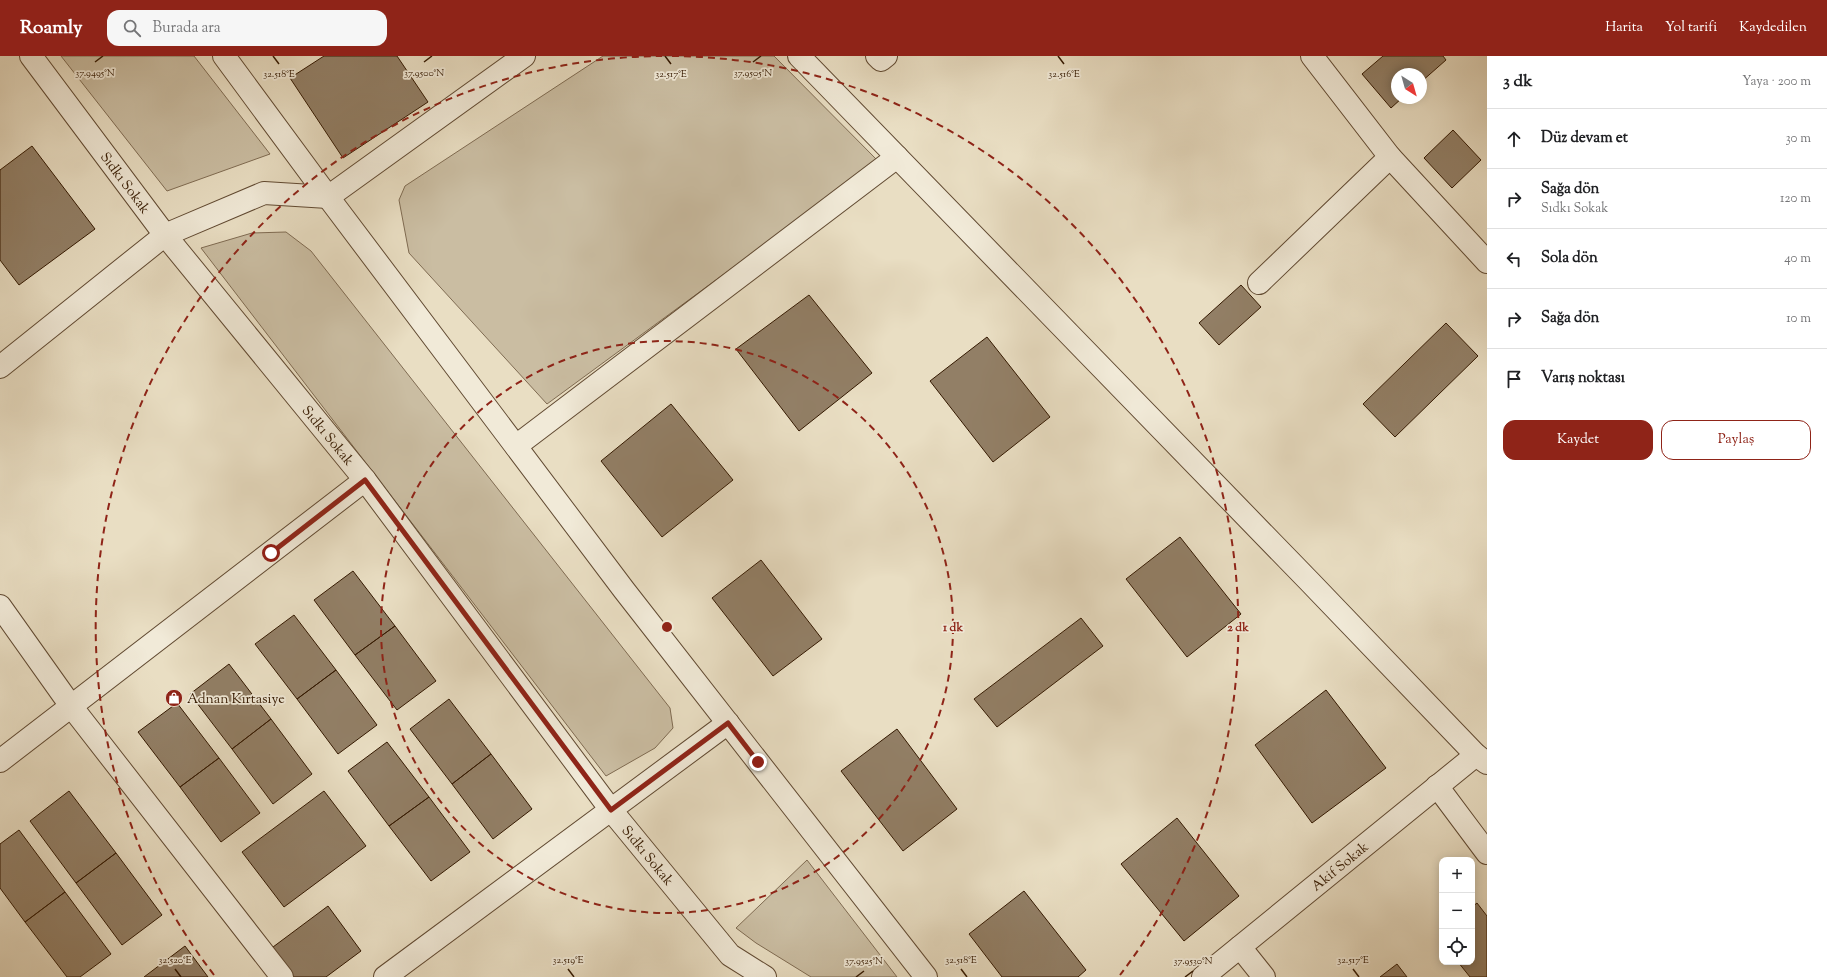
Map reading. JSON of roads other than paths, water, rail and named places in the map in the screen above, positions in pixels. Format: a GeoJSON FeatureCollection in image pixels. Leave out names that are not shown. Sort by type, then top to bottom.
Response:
{"type":"FeatureCollection","features":[{"type":"Feature","properties":{"kind":"street","name":"Sıdkı Sokak"},"geometry":{"type":"LineString","coordinates":[[31,56],[165,235],[365,480],[611,810],[730,955],[765,977]]}},
{"type":"Feature","properties":{"kind":"street"},"geometry":{"type":"LineString","coordinates":[[224,56],[328,197],[624,590],[926,977]]}},
{"type":"Feature","properties":{"kind":"street"},"geometry":{"type":"LineString","coordinates":[[0,367],[165,235],[264,193],[328,197],[524,56]]}},
{"type":"Feature","properties":{"kind":"street"},"geometry":{"type":"LineString","coordinates":[[799,56],[1482,759]]}},
{"type":"Feature","properties":{"kind":"street"},"geometry":{"type":"LineString","coordinates":[[877,56],[881,60],[886,56]]}},
{"type":"Feature","properties":{"kind":"street"},"geometry":{"type":"LineString","coordinates":[[1312,56],[1390,156],[1487,262]]}},
{"type":"Feature","properties":{"kind":"street"},"geometry":{"type":"LineString","coordinates":[[1259,283],[1390,156]]}},
{"type":"Feature","properties":{"kind":"street"},"geometry":{"type":"LineString","coordinates":[[516,446],[897,157]]}},
{"type":"Feature","properties":{"kind":"street"},"geometry":{"type":"LineString","coordinates":[[0,761],[365,480]]}},
{"type":"Feature","properties":{"kind":"street"},"geometry":{"type":"LineString","coordinates":[[0,606],[71,706],[282,977]]}},
{"type":"Feature","properties":{"kind":"street"},"geometry":{"type":"LineString","coordinates":[[385,977],[728,723]]}},
{"type":"Feature","properties":{"kind":"street","name":"Akif Sokak"},"geometry":{"type":"LineString","coordinates":[[1203,977],[1437,786],[1482,759]]}},
{"type":"Feature","properties":{"kind":"street"},"geometry":{"type":"LineString","coordinates":[[1437,786],[1487,853]]}},
{"type":"Feature","properties":{"kind":"street"},"geometry":{"type":"LineString","coordinates":[[1240,947],[1264,977]]}},
{"type":"Feature","properties":{"kind":"place","name":"Adnan Kırtasiye"},"geometry":{"type":"Point","coordinates":[174,698]}}]}
